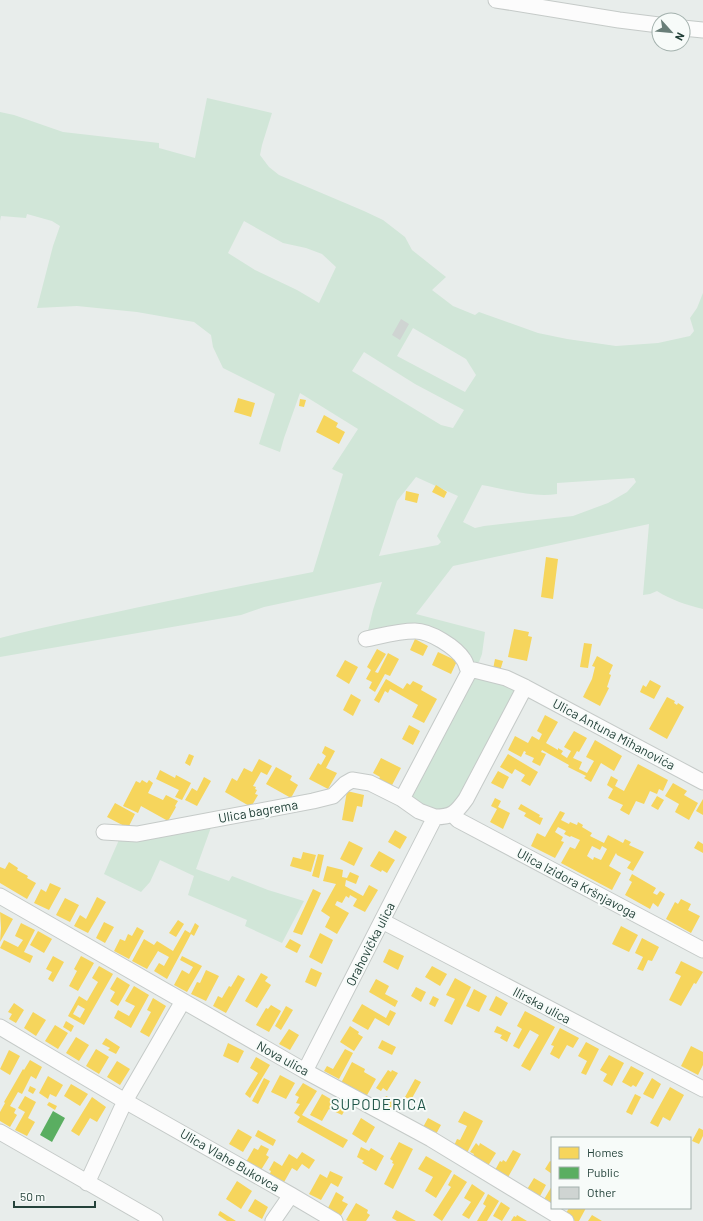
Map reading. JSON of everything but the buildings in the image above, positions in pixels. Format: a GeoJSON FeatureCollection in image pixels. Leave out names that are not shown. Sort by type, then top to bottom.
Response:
{"type":"FeatureCollection","features":[{"type":"Feature","properties":{"kind":"street"},"geometry":{"type":"LineString","coordinates":[[496,0],[651,24]]}},
{"type":"Feature","properties":{"kind":"street"},"geometry":{"type":"LineString","coordinates":[[691,29],[703,30]]}},
{"type":"Feature","properties":{"kind":"street"},"geometry":{"type":"LineString","coordinates":[[366,639],[399,632],[423,632],[445,643],[458,652],[465,661],[469,672]]}},
{"type":"Feature","properties":{"kind":"street"},"geometry":{"type":"LineString","coordinates":[[474,670],[506,678],[525,687],[466,799],[453,815],[434,817],[419,811],[402,799],[469,672],[474,670]]}},
{"type":"Feature","properties":{"kind":"street","name":"Ulica Antuna Mihanovića"},"geometry":{"type":"LineString","coordinates":[[525,687],[703,782]]}},
{"type":"Feature","properties":{"kind":"street","name":"Ulica bagrema"},"geometry":{"type":"LineString","coordinates":[[104,832],[137,834],[313,801],[333,796],[345,784],[352,780],[370,783],[402,799]]}},
{"type":"Feature","properties":{"kind":"street","name":"Ulica Izidora Kršnjavoga"},"geometry":{"type":"LineString","coordinates":[[453,815],[465,824],[703,950]]}},
{"type":"Feature","properties":{"kind":"street","name":"Orahovička ulica"},"geometry":{"type":"LineString","coordinates":[[305,1071],[434,817]]}},
{"type":"Feature","properties":{"kind":"street","name":"Nova ulica"},"geometry":{"type":"LineString","coordinates":[[0,896],[305,1071],[431,1139],[566,1221]]}},
{"type":"Feature","properties":{"kind":"street","name":"Ilirska ulica"},"geometry":{"type":"LineString","coordinates":[[382,921],[703,1089]]}},
{"type":"Feature","properties":{"kind":"street"},"geometry":{"type":"LineString","coordinates":[[87,1183],[125,1101],[183,1001]]}},
{"type":"Feature","properties":{"kind":"street","name":"Ulica Vlahe Bukovca"},"geometry":{"type":"LineString","coordinates":[[0,1027],[125,1101],[335,1221]]}},
{"type":"Feature","properties":{"kind":"street"},"geometry":{"type":"LineString","coordinates":[[0,1132],[154,1221]]}},
{"type":"Feature","properties":{"kind":"street"},"geometry":{"type":"LineString","coordinates":[[273,1221],[291,1195]]}},
{"type":"Feature","properties":{"kind":"green space"},"geometry":{"type":"Polygon","coordinates":[[[207,98],[272,113],[260,155],[269,167],[279,175],[383,220],[405,237],[412,250],[446,277],[432,290],[453,306],[475,315],[479,312],[538,333],[616,346],[658,343],[690,336],[694,331],[690,318],[697,308],[703,293],[703,609],[679,602],[657,591],[643,595],[649,524],[453,566],[416,614],[485,632],[482,654],[479,662],[472,663],[423,632],[366,639],[382,582],[264,607],[241,615],[0,657],[0,638],[96,616],[313,572],[343,474],[332,469],[358,429],[300,393],[280,452],[259,444],[275,394],[223,368],[213,347],[211,335],[194,322],[137,312],[77,306],[37,308],[53,246],[60,226],[52,221],[27,214],[26,218],[1,216],[0,221],[0,112],[14,115],[63,132],[159,143],[159,148],[195,158],[207,98]],[[244,221],[228,253],[255,270],[297,290],[319,303],[336,267],[322,254],[306,248],[283,243],[244,221]],[[413,328],[397,356],[465,392],[476,375],[466,359],[413,328]],[[364,352],[352,371],[441,425],[453,428],[464,410],[415,384],[364,352]],[[416,477],[397,501],[379,556],[438,545],[441,542],[437,536],[458,496],[416,477]],[[634,478],[557,483],[557,494],[529,494],[482,485],[463,522],[475,528],[573,516],[608,503],[627,492],[636,482],[634,478]]]}},
{"type":"Feature","properties":{"kind":"green space"},"geometry":{"type":"Polygon","coordinates":[[[474,676],[488,678],[516,691],[454,806],[441,811],[411,801],[409,792],[474,676]]]}},
{"type":"Feature","properties":{"kind":"green space"},"geometry":{"type":"Polygon","coordinates":[[[214,819],[196,869],[229,881],[232,876],[268,890],[304,901],[282,943],[245,926],[247,920],[188,895],[194,876],[160,860],[150,882],[141,892],[104,874],[122,833],[214,819]]]}},
{"type":"Feature","properties":{"kind":"district","name":"SUPODERICA"},"geometry":{"type":"Point","coordinates":[379,1104]}}]}
